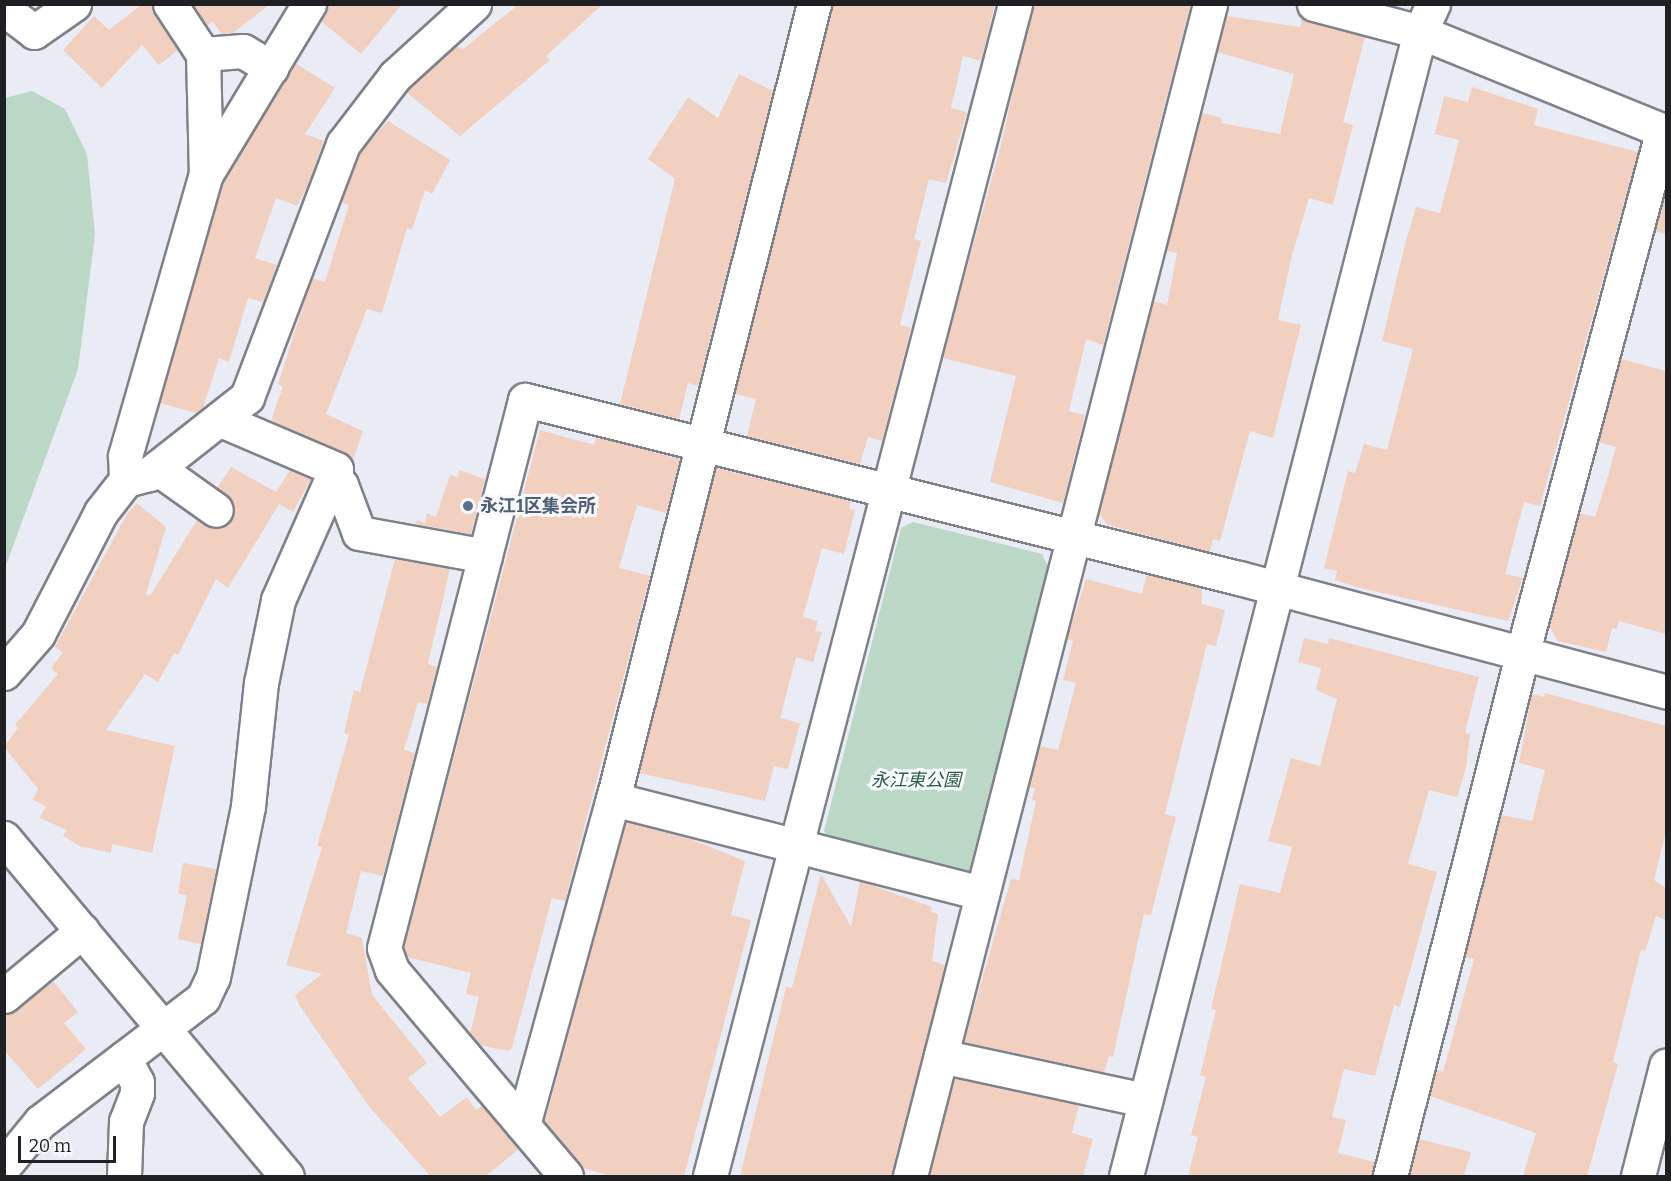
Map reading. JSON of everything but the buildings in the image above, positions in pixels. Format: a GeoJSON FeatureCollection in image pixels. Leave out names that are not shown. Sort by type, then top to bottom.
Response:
{"type":"FeatureCollection","features":[{"type":"Feature","properties":{"kind":"street"},"geometry":{"type":"LineString","coordinates":[[4,9],[34,32],[74,4]]}},
{"type":"Feature","properties":{"kind":"street"},"geometry":{"type":"LineString","coordinates":[[170,4],[203,54],[206,174]]}},
{"type":"Feature","properties":{"kind":"street"},"geometry":{"type":"LineString","coordinates":[[126,480],[125,456],[206,174],[309,4]]}},
{"type":"Feature","properties":{"kind":"street"},"geometry":{"type":"LineString","coordinates":[[4,673],[38,634],[101,512],[126,480],[157,468],[247,397],[343,144],[395,76],[474,4]]}},
{"type":"Feature","properties":{"kind":"street"},"geometry":{"type":"LineString","coordinates":[[524,1125],[613,799],[814,4]]}},
{"type":"Feature","properties":{"kind":"street"},"geometry":{"type":"LineString","coordinates":[[710,1176],[891,489],[1015,4]]}},
{"type":"Feature","properties":{"kind":"street"},"geometry":{"type":"LineString","coordinates":[[910,1176],[1072,535],[1210,4]]}},
{"type":"Feature","properties":{"kind":"street"},"geometry":{"type":"LineString","coordinates":[[1314,4],[1426,18],[1664,132],[1523,651],[1390,1176]]}},
{"type":"Feature","properties":{"kind":"street"},"geometry":{"type":"LineString","coordinates":[[1126,1176],[1275,587],[1426,18]]}},
{"type":"Feature","properties":{"kind":"street"},"geometry":{"type":"LineString","coordinates":[[203,54],[243,51],[271,68]]}},
{"type":"Feature","properties":{"kind":"street"},"geometry":{"type":"LineString","coordinates":[[566,1176],[392,970],[384,948],[525,400],[703,442],[1072,535],[1523,651],[1666,692]]}},
{"type":"Feature","properties":{"kind":"street"},"geometry":{"type":"LineString","coordinates":[[4,1166],[40,1122],[203,998],[213,977],[248,806],[261,683],[278,600],[336,469],[220,420]]}},
{"type":"Feature","properties":{"kind":"street"},"geometry":{"type":"LineString","coordinates":[[157,468],[216,510]]}},
{"type":"Feature","properties":{"kind":"street"},"geometry":{"type":"LineString","coordinates":[[333,476],[341,484],[359,533],[485,556]]}},
{"type":"Feature","properties":{"kind":"street"},"geometry":{"type":"LineString","coordinates":[[613,799],[796,848],[981,893]]}},
{"type":"Feature","properties":{"kind":"street"},"geometry":{"type":"LineString","coordinates":[[4,838],[287,1176]]}},
{"type":"Feature","properties":{"kind":"street"},"geometry":{"type":"LineString","coordinates":[[4,996],[82,931]]}},
{"type":"Feature","properties":{"kind":"street"},"geometry":{"type":"LineString","coordinates":[[941,1056],[1145,1100]]}},
{"type":"Feature","properties":{"kind":"street"},"geometry":{"type":"LineString","coordinates":[[124,1058],[137,1082],[137,1094],[126,1121],[124,1176]]}},
{"type":"Feature","properties":{"kind":"street"},"geometry":{"type":"LineString","coordinates":[[1638,1176],[1666,1066]]}},
{"type":"Feature","properties":{"kind":"green space"},"geometry":{"type":"Polygon","coordinates":[[[32,91],[65,109],[87,154],[95,235],[78,369],[5,568],[5,98],[32,91]]]}},
{"type":"Feature","properties":{"kind":"green space","name":"永江東公園"},"geometry":{"type":"Polygon","coordinates":[[[913,522],[1042,554],[1049,568],[972,868],[962,876],[830,841],[824,831],[901,528],[913,522]]]}},
{"type":"Feature","properties":{"kind":"place","name":"永江1区集会所"},"geometry":{"type":"Point","coordinates":[468,506]}}]}
